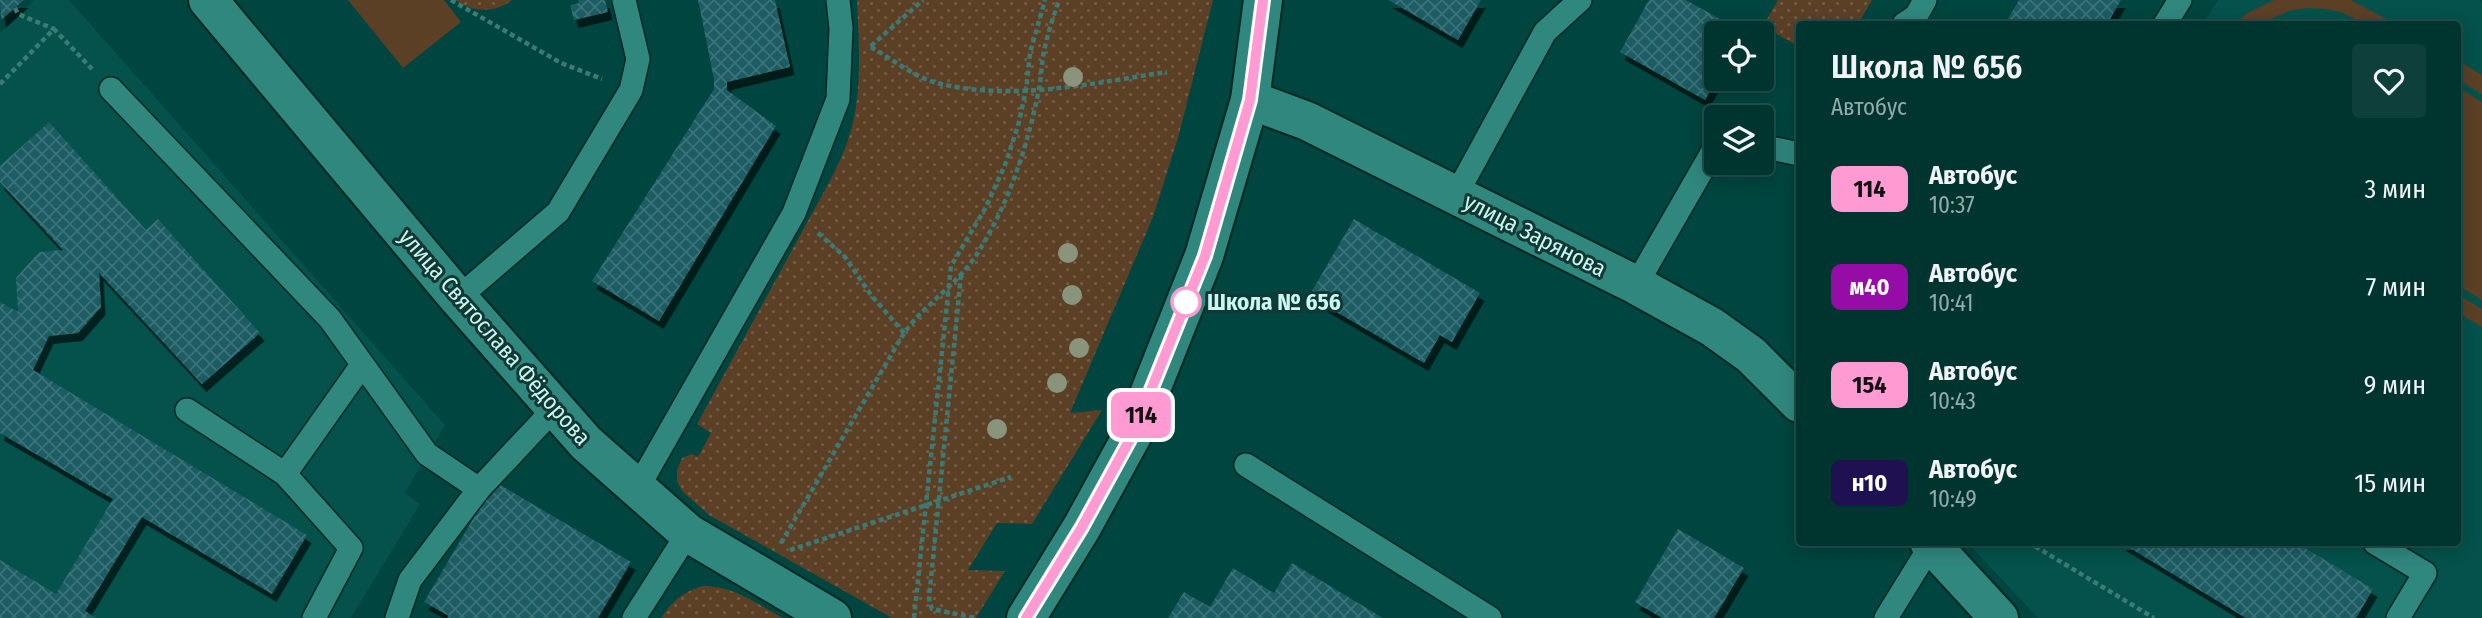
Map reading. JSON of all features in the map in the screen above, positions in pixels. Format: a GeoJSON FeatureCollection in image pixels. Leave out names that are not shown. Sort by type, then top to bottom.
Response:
{"type":"FeatureCollection","features":[{"type":"Feature","properties":{"kind":"street","name":"улица Святослава Фёдорова"},"geometry":{"type":"LineString","coordinates":[[208,0],[458,298],[586,443],[688,533],[832,618]]}},
{"type":"Feature","properties":{"kind":"street"},"geometry":{"type":"LineString","coordinates":[[1037,614],[1134,432],[1205,256],[1250,100],[1264,0]]}},
{"type":"Feature","properties":{"kind":"street","name":"улица Зарянова"},"geometry":{"type":"LineString","coordinates":[[1250,100],[1307,121],[1636,285],[1722,334],[1751,355],[1796,400]]}},
{"type":"Feature","properties":{"kind":"street"},"geometry":{"type":"LineString","coordinates":[[1932,546],[1999,618]]}},
{"type":"Feature","properties":{"kind":"lane"},"geometry":{"type":"LineString","coordinates":[[458,298],[558,212],[631,90],[638,59],[624,0]]}},
{"type":"Feature","properties":{"kind":"lane"},"geometry":{"type":"LineString","coordinates":[[637,489],[794,213],[838,99],[841,28],[838,0]]}},
{"type":"Feature","properties":{"kind":"lane"},"geometry":{"type":"LineString","coordinates":[[1456,195],[1545,32],[1580,0]]}},
{"type":"Feature","properties":{"kind":"lane"},"geometry":{"type":"LineString","coordinates":[[1908,21],[1916,16],[1925,0]]}},
{"type":"Feature","properties":{"kind":"lane"},"geometry":{"type":"LineString","coordinates":[[2167,21],[2180,0]]}},
{"type":"Feature","properties":{"kind":"lane"},"geometry":{"type":"LineString","coordinates":[[111,89],[330,319],[427,454],[479,489]]}},
{"type":"Feature","properties":{"kind":"lane"},"geometry":{"type":"LineString","coordinates":[[1774,149],[1796,153]]}},
{"type":"Feature","properties":{"kind":"lane"},"geometry":{"type":"LineString","coordinates":[[1636,285],[1704,167]]}},
{"type":"Feature","properties":{"kind":"lane"},"geometry":{"type":"LineString","coordinates":[[285,474],[362,365]]}},
{"type":"Feature","properties":{"kind":"lane"},"geometry":{"type":"LineString","coordinates":[[397,618],[410,580],[479,489],[554,409]]}},
{"type":"Feature","properties":{"kind":"lane"},"geometry":{"type":"LineString","coordinates":[[187,410],[285,474],[351,548],[314,618]]}},
{"type":"Feature","properties":{"kind":"lane"},"geometry":{"type":"LineString","coordinates":[[1246,465],[1490,618]]}},
{"type":"Feature","properties":{"kind":"lane"},"geometry":{"type":"LineString","coordinates":[[634,618],[688,533]]}},
{"type":"Feature","properties":{"kind":"lane"},"geometry":{"type":"LineString","coordinates":[[1886,618],[1929,546]]}},
{"type":"Feature","properties":{"kind":"lane"},"geometry":{"type":"LineString","coordinates":[[2378,546],[2425,573],[2398,618]]}},
{"type":"Feature","properties":{"kind":"path"},"geometry":{"type":"LineString","coordinates":[[451,0],[561,63],[631,90]]}},
{"type":"Feature","properties":{"kind":"path"},"geometry":{"type":"LineString","coordinates":[[870,47],[923,0]]}},
{"type":"Feature","properties":{"kind":"path"},"geometry":{"type":"LineString","coordinates":[[914,618],[951,266],[986,207],[1005,165],[1018,126],[1030,53],[1045,0]]}},
{"type":"Feature","properties":{"kind":"path"},"geometry":{"type":"LineString","coordinates":[[779,547],[904,333],[916,316],[961,274],[977,255],[1018,172],[1039,90],[1043,55],[1059,0]]}},
{"type":"Feature","properties":{"kind":"path"},"geometry":{"type":"LineString","coordinates":[[15,8],[18,14],[54,29],[111,89]]}},
{"type":"Feature","properties":{"kind":"path"},"geometry":{"type":"LineString","coordinates":[[841,28],[936,83],[973,89],[1039,90],[1167,72]]}},
{"type":"Feature","properties":{"kind":"path"},"geometry":{"type":"LineString","coordinates":[[0,84],[54,29]]}},
{"type":"Feature","properties":{"kind":"path"},"geometry":{"type":"LineString","coordinates":[[794,213],[845,257],[871,295],[904,333]]}},
{"type":"Feature","properties":{"kind":"path"},"geometry":{"type":"LineString","coordinates":[[961,274],[929,599],[932,609],[976,618]]}},
{"type":"Feature","properties":{"kind":"path"},"geometry":{"type":"LineString","coordinates":[[786,551],[1012,477]]}},
{"type":"Feature","properties":{"kind":"path"},"geometry":{"type":"LineString","coordinates":[[2035,546],[2154,618]]}},
{"type":"Feature","properties":{"kind":"shaded area"},"geometry":{"type":"Polygon","coordinates":[[[34,0],[69,0],[445,425],[405,493],[420,504],[351,618],[0,618],[0,33],[34,0]]]}},
{"type":"Feature","properties":{"kind":"shaded area"},"geometry":{"type":"Polygon","coordinates":[[[348,0],[444,0],[461,22],[403,68],[348,0]]]}},
{"type":"Feature","properties":{"kind":"shaded area"},"geometry":{"type":"Polygon","coordinates":[[[455,0],[512,0],[484,10],[455,0]]]}},
{"type":"Feature","properties":{"kind":"shaded area"},"geometry":{"type":"Polygon","coordinates":[[[857,0],[1213,0],[1178,138],[1153,217],[1070,413],[1102,410],[1032,524],[997,523],[968,570],[1005,571],[976,618],[892,618],[709,515],[682,491],[677,481],[677,470],[682,458],[692,454],[698,457],[711,433],[697,424],[833,175],[846,144],[853,123],[858,89],[857,0]]]}},
{"type":"Feature","properties":{"kind":"shaded area"},"geometry":{"type":"Polygon","coordinates":[[[1778,0],[1872,0],[1860,21],[1796,21],[1796,45],[1774,32],[1774,21],[1766,21],[1778,0]]]}},
{"type":"Feature","properties":{"kind":"shaded area"},"geometry":{"type":"Polygon","coordinates":[[[2218,0],[2482,2],[2482,618],[2038,618],[1971,546],[2461,546],[2461,21],[2205,21],[2218,0]]]}},
{"type":"Feature","properties":{"kind":"shaded area"},"geometry":{"type":"Polygon","coordinates":[[[2274,0],[2351,0],[2390,21],[2360,21],[2343,13],[2307,8],[2289,11],[2266,21],[2238,21],[2246,14],[2274,0]]]}},
{"type":"Feature","properties":{"kind":"shaded area"},"geometry":{"type":"Polygon","coordinates":[[[2461,62],[2482,75],[2482,94],[2461,81],[2461,62]]]}},
{"type":"Feature","properties":{"kind":"shaded area"},"geometry":{"type":"Polygon","coordinates":[[[2461,89],[2482,102],[2482,300],[2461,287],[2461,89]]]}},
{"type":"Feature","properties":{"kind":"shaded area"},"geometry":{"type":"Polygon","coordinates":[[[2461,296],[2482,309],[2482,327],[2461,314],[2461,296]]]}},
{"type":"Feature","properties":{"kind":"shaded area"},"geometry":{"type":"Polygon","coordinates":[[[702,586],[735,592],[783,618],[661,618],[678,598],[702,586]]]}},
{"type":"Feature","properties":{"kind":"building"},"geometry":{"type":"Polygon","coordinates":[[[0,0],[24,0],[1,20],[0,0]]]}},
{"type":"Feature","properties":{"kind":"building"},"geometry":{"type":"Polygon","coordinates":[[[578,0],[605,0],[608,12],[574,20],[570,5],[579,3],[578,0]]]}},
{"type":"Feature","properties":{"kind":"building"},"geometry":{"type":"Polygon","coordinates":[[[698,0],[775,0],[790,67],[727,82],[727,90],[776,126],[659,321],[592,281],[714,89],[698,0]]]}},
{"type":"Feature","properties":{"kind":"building"},"geometry":{"type":"Polygon","coordinates":[[[1388,0],[1481,0],[1458,40],[1388,0]]]}},
{"type":"Feature","properties":{"kind":"building"},"geometry":{"type":"Polygon","coordinates":[[[1649,0],[1686,0],[1724,21],[1704,21],[1704,91],[1710,91],[1705,100],[1620,52],[1649,0]]]}},
{"type":"Feature","properties":{"kind":"building"},"geometry":{"type":"Polygon","coordinates":[[[2019,0],[2121,0],[2109,21],[2007,21],[2019,0]]]}},
{"type":"Feature","properties":{"kind":"building"},"geometry":{"type":"Polygon","coordinates":[[[49,122],[146,230],[158,219],[260,333],[202,384],[99,273],[101,307],[78,333],[49,336],[33,370],[307,535],[272,594],[142,517],[85,611],[96,618],[0,618],[0,560],[56,594],[113,499],[0,433],[0,302],[18,312],[16,278],[39,252],[63,250],[0,182],[0,166],[49,122]]]}},
{"type":"Feature","properties":{"kind":"building"},"geometry":{"type":"Polygon","coordinates":[[[1354,219],[1480,293],[1452,342],[1440,335],[1424,363],[1309,296],[1354,219]]]}},
{"type":"Feature","properties":{"kind":"building"},"geometry":{"type":"Polygon","coordinates":[[[495,482],[631,562],[598,618],[447,618],[449,616],[424,602],[495,482]]]}},
{"type":"Feature","properties":{"kind":"building"},"geometry":{"type":"Polygon","coordinates":[[[1678,529],[1744,568],[1714,618],[1662,618],[1635,602],[1678,529]]]}},
{"type":"Feature","properties":{"kind":"building"},"geometry":{"type":"Polygon","coordinates":[[[2127,546],[2302,546],[2373,589],[2356,618],[2246,618],[2127,546]]]}},
{"type":"Feature","properties":{"kind":"building"},"geometry":{"type":"Polygon","coordinates":[[[1292,563],[1383,618],[1168,618],[1184,592],[1210,607],[1233,568],[1274,593],[1292,563]]]}},
{"type":"Feature","properties":{"kind":"bus line","name":"114"},"geometry":{"type":"LineString","coordinates":[[1026,618],[1082,527],[1134,432],[1205,256],[1250,100],[1263,0]]}},
{"type":"Feature","properties":{"kind":"place","name":"Школа № 656"},"geometry":{"type":"Point","coordinates":[1186,302]}}]}
